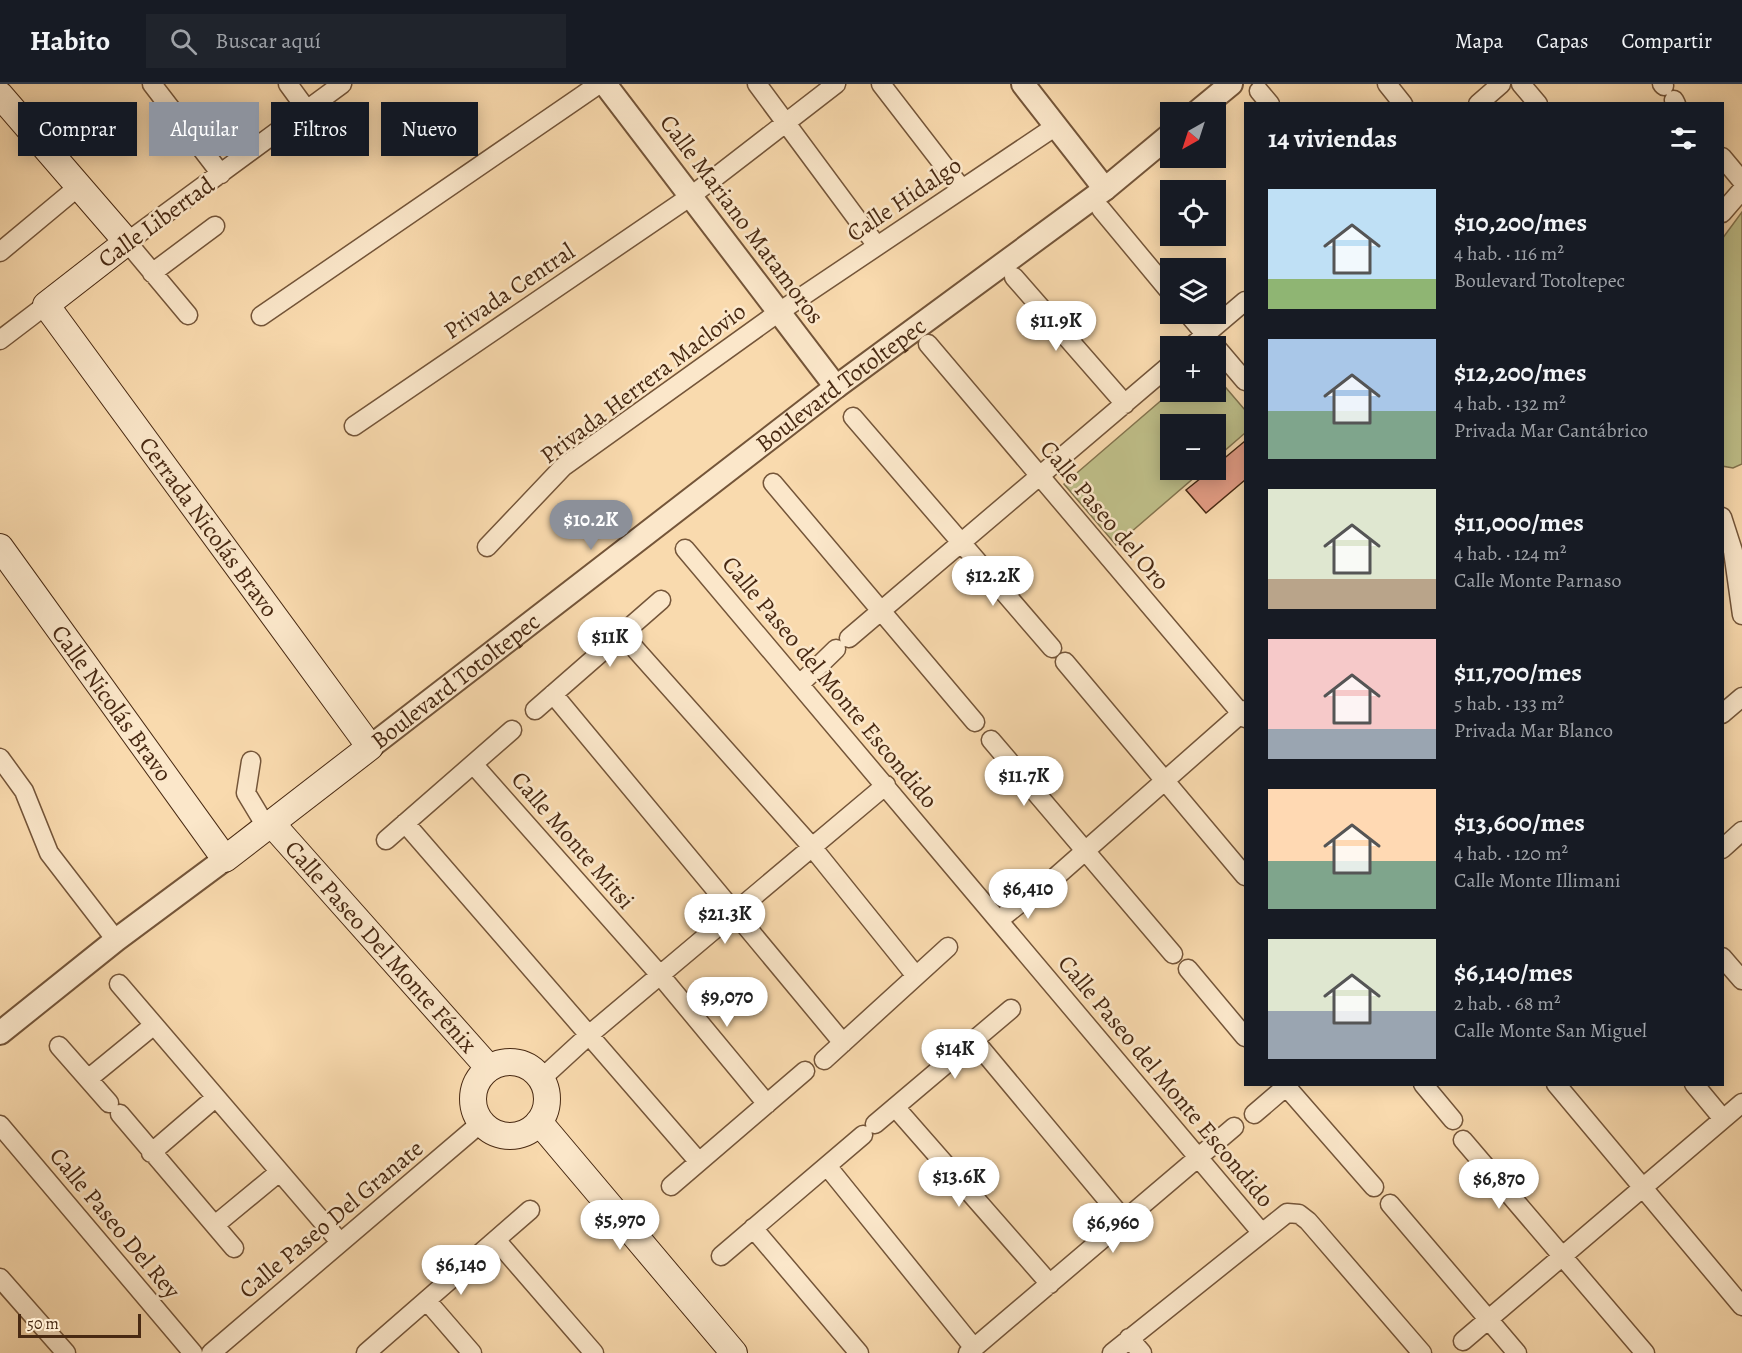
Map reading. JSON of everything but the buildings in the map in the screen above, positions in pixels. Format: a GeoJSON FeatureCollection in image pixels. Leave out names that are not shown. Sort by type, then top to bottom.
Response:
{"type":"FeatureCollection","features":[{"type":"Feature","properties":{"kind":"main road"},"geometry":{"type":"LineString","coordinates":[[0,95],[127,242]]}},
{"type":"Feature","properties":{"kind":"main road","name":"Calle Libertad"},"geometry":{"type":"LineString","coordinates":[[46,305],[127,242]]}},
{"type":"Feature","properties":{"kind":"main road","name":"Cerrada Nicolás Bravo"},"geometry":{"type":"LineString","coordinates":[[46,305],[370,747]]}},
{"type":"Feature","properties":{"kind":"main road","name":"Calle Nicolás Bravo"},"geometry":{"type":"LineString","coordinates":[[0,547],[225,860]]}},
{"type":"Feature","properties":{"kind":"main road","name":"Boulevard Totoltepec"},"geometry":{"type":"LineString","coordinates":[[225,860],[370,747]]}},
{"type":"Feature","properties":{"kind":"main road","name":"Calle Paseo Del Monte Fénix"},"geometry":{"type":"LineString","coordinates":[[269,826],[489,1068]]}},
{"type":"Feature","properties":{"kind":"main road"},"geometry":{"type":"LineString","coordinates":[[512,1062],[534,1070],[542,1079],[547,1101],[539,1122],[531,1129],[511,1136],[490,1130],[482,1122],[474,1106],[475,1088],[489,1068],[512,1062]]}},
{"type":"Feature","properties":{"kind":"main road"},"geometry":{"type":"LineString","coordinates":[[539,1122],[734,1353]]}},
{"type":"Feature","properties":{"kind":"street"},"geometry":{"type":"LineString","coordinates":[[152,84],[221,174]]}},
{"type":"Feature","properties":{"kind":"street"},"geometry":{"type":"LineString","coordinates":[[288,84],[301,102]]}},
{"type":"Feature","properties":{"kind":"street","name":"Calle Libertad"},"geometry":{"type":"LineString","coordinates":[[318,102],[342,84]]}},
{"type":"Feature","properties":{"kind":"street"},"geometry":{"type":"LineString","coordinates":[[261,316],[599,84]]}},
{"type":"Feature","properties":{"kind":"street","name":"Calle Mariano Matamoros"},"geometry":{"type":"LineString","coordinates":[[606,84],[836,387]]}},
{"type":"Feature","properties":{"kind":"street"},"geometry":{"type":"LineString","coordinates":[[757,84],[877,246]]}},
{"type":"Feature","properties":{"kind":"street","name":"Privada Central"},"geometry":{"type":"LineString","coordinates":[[354,426],[691,196],[836,84]]}},
{"type":"Feature","properties":{"kind":"street"},"geometry":{"type":"LineString","coordinates":[[882,84],[962,189]]}},
{"type":"Feature","properties":{"kind":"street"},"geometry":{"type":"LineString","coordinates":[[1023,84],[1056,126],[1103,199],[1160,278]]}},
{"type":"Feature","properties":{"kind":"street"},"geometry":{"type":"LineString","coordinates":[[1209,102],[1231,84]]}},
{"type":"Feature","properties":{"kind":"street"},"geometry":{"type":"LineString","coordinates":[[1387,84],[1401,102]]}},
{"type":"Feature","properties":{"kind":"street"},"geometry":{"type":"LineString","coordinates":[[1480,102],[1501,84]]}},
{"type":"Feature","properties":{"kind":"street"},"geometry":{"type":"LineString","coordinates":[[1521,84],[1536,102]]}},
{"type":"Feature","properties":{"kind":"street","name":"Calle Hidalgo"},"geometry":{"type":"LineString","coordinates":[[779,312],[1056,126]]}},
{"type":"Feature","properties":{"kind":"street","name":"Calle Libertad"},"geometry":{"type":"LineString","coordinates":[[127,242],[271,137]]}},
{"type":"Feature","properties":{"kind":"street","name":"Boulevard Totoltepec"},"geometry":{"type":"LineString","coordinates":[[370,747],[836,387],[1103,199],[1160,145]]}},
{"type":"Feature","properties":{"kind":"street"},"geometry":{"type":"LineString","coordinates":[[1724,159],[1742,181]]}},
{"type":"Feature","properties":{"kind":"street"},"geometry":{"type":"LineString","coordinates":[[0,252],[78,187]]}},
{"type":"Feature","properties":{"kind":"street"},"geometry":{"type":"LineString","coordinates":[[1724,211],[1742,190]]}},
{"type":"Feature","properties":{"kind":"street"},"geometry":{"type":"LineString","coordinates":[[152,273],[215,226]]}},
{"type":"Feature","properties":{"kind":"street"},"geometry":{"type":"LineString","coordinates":[[127,242],[188,315]]}},
{"type":"Feature","properties":{"kind":"street"},"geometry":{"type":"LineString","coordinates":[[1014,277],[1125,404]]}},
{"type":"Feature","properties":{"kind":"street"},"geometry":{"type":"LineString","coordinates":[[1204,336],[1244,302]]}},
{"type":"Feature","properties":{"kind":"street","name":"Calle Libertad"},"geometry":{"type":"LineString","coordinates":[[0,340],[46,305]]}},
{"type":"Feature","properties":{"kind":"street","name":"Privada Herrera Maclovio"},"geometry":{"type":"LineString","coordinates":[[487,547],[563,467],[779,312]]}},
{"type":"Feature","properties":{"kind":"street"},"geometry":{"type":"LineString","coordinates":[[1197,324],[1244,380]]}},
{"type":"Feature","properties":{"kind":"street","name":"Calle Paseo del Oro"},"geometry":{"type":"LineString","coordinates":[[928,344],[1244,714]]}},
{"type":"Feature","properties":{"kind":"street"},"geometry":{"type":"LineString","coordinates":[[800,684],[842,644],[1160,374]]}},
{"type":"Feature","properties":{"kind":"street"},"geometry":{"type":"LineString","coordinates":[[853,417],[1052,648]]}},
{"type":"Feature","properties":{"kind":"street"},"geometry":{"type":"LineString","coordinates":[[772,483],[975,722]]}},
{"type":"Feature","properties":{"kind":"street"},"geometry":{"type":"LineString","coordinates":[[1724,523],[1733,551],[1742,615]]}},
{"type":"Feature","properties":{"kind":"street","name":"Calle Paseo del Monte Escondido"},"geometry":{"type":"LineString","coordinates":[[685,549],[1261,1232],[1287,1213],[1299,1214],[1308,1221],[1422,1353]]}},
{"type":"Feature","properties":{"kind":"street"},"geometry":{"type":"LineString","coordinates":[[536,710],[661,600]]}},
{"type":"Feature","properties":{"kind":"street"},"geometry":{"type":"LineString","coordinates":[[622,634],[812,848],[916,976]]}},
{"type":"Feature","properties":{"kind":"street"},"geometry":{"type":"LineString","coordinates":[[1065,662],[1244,875]]}},
{"type":"Feature","properties":{"kind":"street"},"geometry":{"type":"LineString","coordinates":[[553,694],[843,1043]]}},
{"type":"Feature","properties":{"kind":"street"},"geometry":{"type":"LineString","coordinates":[[1724,712],[1742,697]]}},
{"type":"Feature","properties":{"kind":"street"},"geometry":{"type":"LineString","coordinates":[[1051,881],[1244,714]]}},
{"type":"Feature","properties":{"kind":"street"},"geometry":{"type":"LineString","coordinates":[[386,840],[512,730]]}},
{"type":"Feature","properties":{"kind":"street"},"geometry":{"type":"LineString","coordinates":[[991,740],[1173,954]]}},
{"type":"Feature","properties":{"kind":"street"},"geometry":{"type":"LineString","coordinates":[[0,758],[24,791],[49,853],[116,940]]}},
{"type":"Feature","properties":{"kind":"street"},"geometry":{"type":"LineString","coordinates":[[251,761],[246,794],[269,826]]}},
{"type":"Feature","properties":{"kind":"street","name":"Calle Monte Mitsi"},"geometry":{"type":"LineString","coordinates":[[473,764],[660,975],[767,1104]]}},
{"type":"Feature","properties":{"kind":"street"},"geometry":{"type":"LineString","coordinates":[[542,1079],[590,1034],[886,785]]}},
{"type":"Feature","properties":{"kind":"street"},"geometry":{"type":"LineString","coordinates":[[405,823],[699,1162]]}},
{"type":"Feature","properties":{"kind":"street"},"geometry":{"type":"LineString","coordinates":[[1724,847],[1742,831]]}},
{"type":"Feature","properties":{"kind":"street","name":"Boulevard Totoltepec"},"geometry":{"type":"LineString","coordinates":[[0,1033],[116,940],[225,860]]}},
{"type":"Feature","properties":{"kind":"street"},"geometry":{"type":"LineString","coordinates":[[999,920],[1034,892]]}},
{"type":"Feature","properties":{"kind":"street"},"geometry":{"type":"LineString","coordinates":[[825,1059],[948,947]]}},
{"type":"Feature","properties":{"kind":"street"},"geometry":{"type":"LineString","coordinates":[[1724,959],[1742,980]]}},
{"type":"Feature","properties":{"kind":"street"},"geometry":{"type":"LineString","coordinates":[[1188,969],[1244,1037]]}},
{"type":"Feature","properties":{"kind":"street"},"geometry":{"type":"LineString","coordinates":[[119,984],[278,1173],[340,1242]]}},
{"type":"Feature","properties":{"kind":"street"},"geometry":{"type":"LineString","coordinates":[[721,1256],[1011,1009]]}},
{"type":"Feature","properties":{"kind":"street"},"geometry":{"type":"LineString","coordinates":[[88,1079],[154,1025]]}},
{"type":"Feature","properties":{"kind":"street"},"geometry":{"type":"LineString","coordinates":[[974,1040],[1125,1221]]}},
{"type":"Feature","properties":{"kind":"street"},"geometry":{"type":"LineString","coordinates":[[59,1046],[234,1248]]}},
{"type":"Feature","properties":{"kind":"street"},"geometry":{"type":"LineString","coordinates":[[671,1186],[805,1071]]}},
{"type":"Feature","properties":{"kind":"street"},"geometry":{"type":"LineString","coordinates":[[1254,1114],[1285,1086]]}},
{"type":"Feature","properties":{"kind":"street"},"geometry":{"type":"LineString","coordinates":[[1287,1086],[1374,1187]]}},
{"type":"Feature","properties":{"kind":"street"},"geometry":{"type":"LineString","coordinates":[[1425,1086],[1453,1120]]}},
{"type":"Feature","properties":{"kind":"street"},"geometry":{"type":"LineString","coordinates":[[1558,1086],[1742,1306]]}},
{"type":"Feature","properties":{"kind":"street"},"geometry":{"type":"LineString","coordinates":[[1696,1086],[1723,1119]]}},
{"type":"Feature","properties":{"kind":"street"},"geometry":{"type":"LineString","coordinates":[[152,1154],[215,1098]]}},
{"type":"Feature","properties":{"kind":"street"},"geometry":{"type":"LineString","coordinates":[[1463,1341],[1742,1104]]}},
{"type":"Feature","properties":{"kind":"street"},"geometry":{"type":"LineString","coordinates":[[895,1107],[1050,1284]]}},
{"type":"Feature","properties":{"kind":"street","name":"Calle Paseo Del Granate"},"geometry":{"type":"LineString","coordinates":[[211,1353],[482,1122]]}},
{"type":"Feature","properties":{"kind":"street","name":"Calle Paseo Del Rey"},"geometry":{"type":"LineString","coordinates":[[0,1125],[193,1353]]}},
{"type":"Feature","properties":{"kind":"street"},"geometry":{"type":"LineString","coordinates":[[827,1166],[971,1351],[1234,1128]]}},
{"type":"Feature","properties":{"kind":"street"},"geometry":{"type":"LineString","coordinates":[[1463,1140],[1645,1353]]}},
{"type":"Feature","properties":{"kind":"street"},"geometry":{"type":"LineString","coordinates":[[215,1225],[278,1173]]}},
{"type":"Feature","properties":{"kind":"street"},"geometry":{"type":"LineString","coordinates":[[1390,1204],[1517,1353]]}},
{"type":"Feature","properties":{"kind":"street"},"geometry":{"type":"LineString","coordinates":[[366,1353],[530,1210]]}},
{"type":"Feature","properties":{"kind":"street"},"geometry":{"type":"LineString","coordinates":[[753,1228],[859,1353]]}},
{"type":"Feature","properties":{"kind":"street"},"geometry":{"type":"LineString","coordinates":[[1112,1353],[1261,1232]]}},
{"type":"Feature","properties":{"kind":"street"},"geometry":{"type":"LineString","coordinates":[[497,1241],[594,1353]]}},
{"type":"Feature","properties":{"kind":"street"},"geometry":{"type":"LineString","coordinates":[[0,1278],[66,1353]]}},
{"type":"Feature","properties":{"kind":"street"},"geometry":{"type":"LineString","coordinates":[[427,1301],[472,1353]]}},
{"type":"Feature","properties":{"kind":"street"},"geometry":{"type":"LineString","coordinates":[[1129,1338],[1142,1353]]}},
{"type":"Feature","properties":{"kind":"green space"},"geometry":{"type":"Polygon","coordinates":[[[1742,212],[1742,464],[1733,468],[1724,466],[1724,236],[1742,212]]]}},
{"type":"Feature","properties":{"kind":"green space"},"geometry":{"type":"Polygon","coordinates":[[[1226,388],[1244,409],[1244,434],[1226,449],[1226,414],[1160,414],[1160,480],[1191,480],[1116,545],[1064,484],[1160,401],[1226,402],[1226,388]]]}}]}
